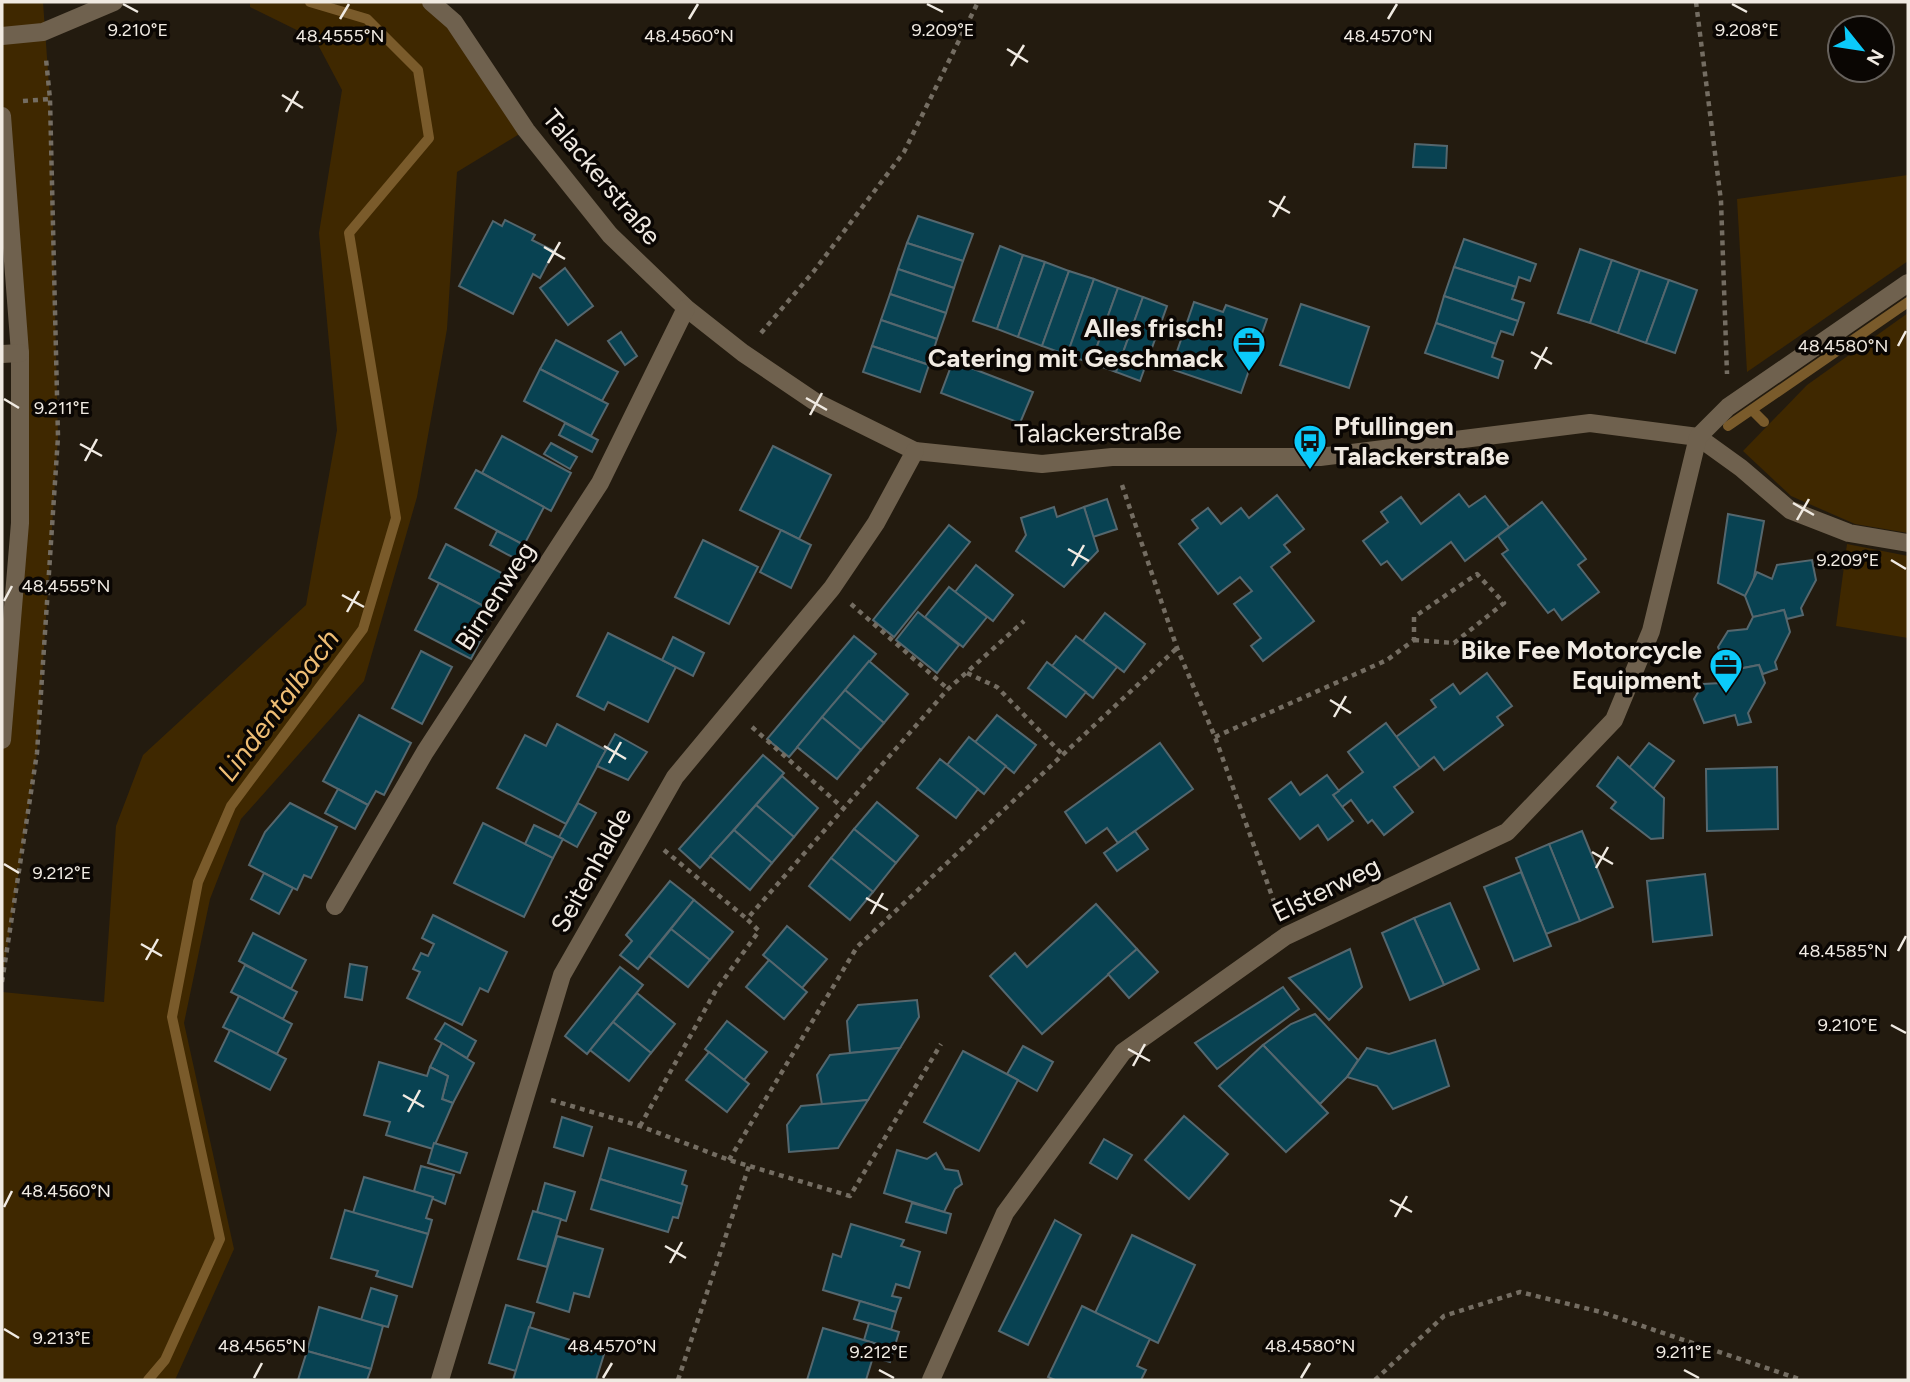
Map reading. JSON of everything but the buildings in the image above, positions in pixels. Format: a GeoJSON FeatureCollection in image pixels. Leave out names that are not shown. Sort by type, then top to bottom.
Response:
{"type":"FeatureCollection","features":[{"type":"Feature","properties":{"kind":"street"},"geometry":{"type":"LineString","coordinates":[[2,36],[43,32],[114,2]]}},
{"type":"Feature","properties":{"kind":"street","name":"Talackerstraße"},"geometry":{"type":"LineString","coordinates":[[431,2],[454,22],[526,130],[610,235],[686,308],[743,353],[814,401],[915,451],[1042,464],[1112,457],[1320,457],[1590,423],[1698,437]]}},
{"type":"Feature","properties":{"kind":"street"},"geometry":{"type":"LineString","coordinates":[[2,116],[20,523],[2,740]]}},
{"type":"Feature","properties":{"kind":"street"},"geometry":{"type":"LineString","coordinates":[[1908,283],[1728,407],[1698,437],[1790,510],[1849,533],[1908,543]]}},
{"type":"Feature","properties":{"kind":"street","name":"Birnenweg"},"geometry":{"type":"LineString","coordinates":[[335,906],[425,752],[600,483],[686,308]]}},
{"type":"Feature","properties":{"kind":"street","name":"Elsterweg"},"geometry":{"type":"LineString","coordinates":[[931,1380],[1005,1213],[1123,1052],[1286,936],[1507,832],[1614,720],[1651,631],[1681,496],[1698,437]]}},
{"type":"Feature","properties":{"kind":"street","name":"Seitenhalde"},"geometry":{"type":"LineString","coordinates":[[440,1380],[562,975],[675,777],[832,588],[876,523],[915,451]]}},
{"type":"Feature","properties":{"kind":"path"},"geometry":{"type":"LineString","coordinates":[[743,353],[814,271],[904,152],[978,2]]}},
{"type":"Feature","properties":{"kind":"path"},"geometry":{"type":"LineString","coordinates":[[1696,2],[1721,201],[1728,407]]}},
{"type":"Feature","properties":{"kind":"path"},"geometry":{"type":"LineString","coordinates":[[1112,457],[1177,648],[1215,737],[1286,936]]}},
{"type":"Feature","properties":{"kind":"path"},"geometry":{"type":"LineString","coordinates":[[1215,737],[1387,660],[1414,640],[1454,643],[1504,603],[1477,574],[1414,617],[1414,640]]}},
{"type":"Feature","properties":{"kind":"path"},"geometry":{"type":"LineString","coordinates":[[832,588],[948,689]]}},
{"type":"Feature","properties":{"kind":"path"},"geometry":{"type":"LineString","coordinates":[[747,919],[948,689],[1024,621]]}},
{"type":"Feature","properties":{"kind":"path"},"geometry":{"type":"LineString","coordinates":[[729,1160],[857,947],[1061,753],[1177,648]]}},
{"type":"Feature","properties":{"kind":"path"},"geometry":{"type":"LineString","coordinates":[[967,673],[997,687],[1061,753]]}},
{"type":"Feature","properties":{"kind":"path"},"geometry":{"type":"LineString","coordinates":[[731,708],[843,808]]}},
{"type":"Feature","properties":{"kind":"path"},"geometry":{"type":"LineString","coordinates":[[640,1126],[716,990],[759,931],[642,831]]}},
{"type":"Feature","properties":{"kind":"path"},"geometry":{"type":"LineString","coordinates":[[526,1093],[640,1126],[729,1160],[850,1196],[940,1044]]}},
{"type":"Feature","properties":{"kind":"path"},"geometry":{"type":"LineString","coordinates":[[678,1380],[749,1166]]}},
{"type":"Feature","properties":{"kind":"path"},"geometry":{"type":"LineString","coordinates":[[1375,1380],[1444,1316],[1520,1292],[1601,1312],[1802,1380]]}},
{"type":"Feature","properties":{"kind":"shaded area"},"geometry":{"type":"Polygon","coordinates":[[[2,2],[43,2],[50,99],[58,437],[37,753],[2,982],[2,740],[20,523],[2,116],[2,2]]]}},
{"type":"Feature","properties":{"kind":"shaded area"},"geometry":{"type":"Polygon","coordinates":[[[250,2],[431,2],[526,130],[457,172],[447,329],[417,497],[364,681],[241,819],[210,899],[184,1023],[234,1249],[175,1380],[2,1380],[2,992],[104,1002],[116,826],[143,755],[306,605],[337,430],[319,233],[342,90],[315,39],[250,7],[250,2]]]}},
{"type":"Feature","properties":{"kind":"shaded area"},"geometry":{"type":"Polygon","coordinates":[[[1908,175],[1908,261],[1747,372],[1737,199],[1908,175]]]}},
{"type":"Feature","properties":{"kind":"shaded area"},"geometry":{"type":"Polygon","coordinates":[[[1908,313],[1908,533],[1855,524],[1791,496],[1743,451],[1807,385],[1908,313]]]}},
{"type":"Feature","properties":{"kind":"shaded area"},"geometry":{"type":"Polygon","coordinates":[[[1847,544],[1908,556],[1908,638],[1836,626],[1847,544]]]}},
{"type":"Feature","properties":{"kind":"waterway","name":"Lindentalbach"},"geometry":{"type":"LineString","coordinates":[[148,1380],[165,1360],[220,1239],[172,1017],[198,882],[231,806],[363,629],[396,518],[349,233],[429,138],[418,70],[367,19],[310,2]]}},
{"type":"Feature","properties":{"kind":"waterway"},"geometry":{"type":"LineString","coordinates":[[1728,426],[1908,302]]}},
{"type":"Feature","properties":{"kind":"waterway"},"geometry":{"type":"LineString","coordinates":[[1752,410],[1764,422]]}},
{"type":"Feature","properties":{"kind":"place","name":"Alles frisch! Catering mit Geschmack"},"geometry":{"type":"Point","coordinates":[1249,373]}},
{"type":"Feature","properties":{"kind":"place","name":"Pfullingen Talackerstraße"},"geometry":{"type":"Point","coordinates":[1310,471]}},
{"type":"Feature","properties":{"kind":"place","name":"Bike Fee Motorcycle Equipment"},"geometry":{"type":"Point","coordinates":[1726,695]}}]}
